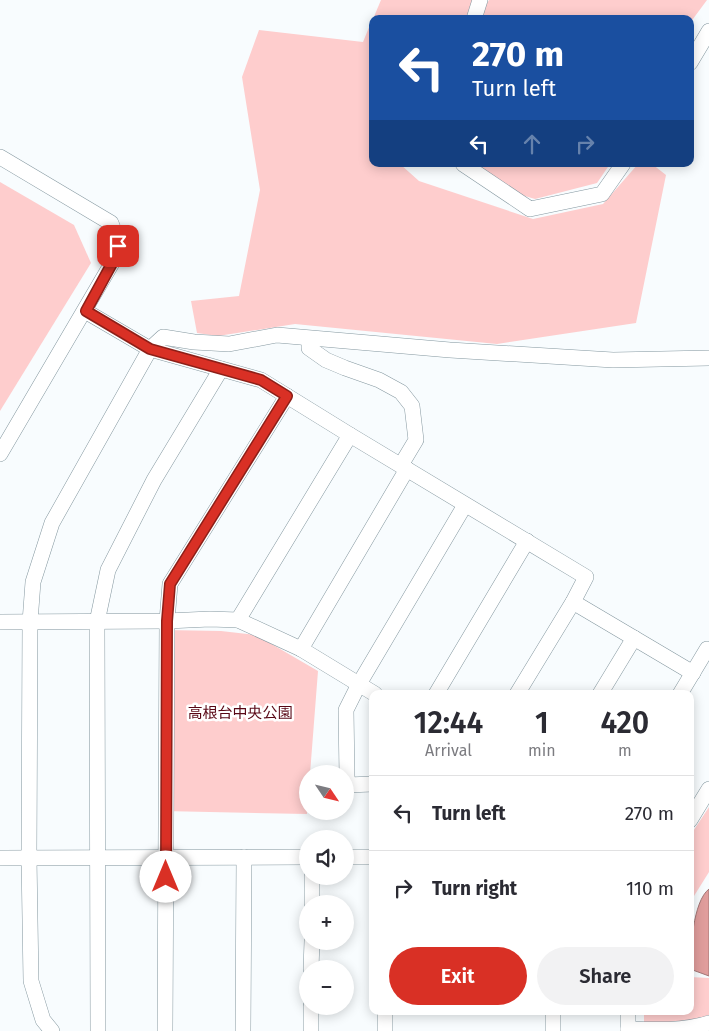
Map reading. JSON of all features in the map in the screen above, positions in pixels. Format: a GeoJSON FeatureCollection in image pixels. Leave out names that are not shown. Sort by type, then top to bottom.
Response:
{"type":"FeatureCollection","features":[{"type":"Feature","properties":{"kind":"street"},"geometry":{"type":"LineString","coordinates":[[475,15],[480,0]]}},
{"type":"Feature","properties":{"kind":"street"},"geometry":{"type":"LineString","coordinates":[[694,55],[709,31]]}},
{"type":"Feature","properties":{"kind":"street"},"geometry":{"type":"LineString","coordinates":[[0,156],[111,223],[115,230],[118,246],[115,258],[86,311],[63,345],[0,454]]}},
{"type":"Feature","properties":{"kind":"street"},"geometry":{"type":"LineString","coordinates":[[467,167],[530,209],[602,194],[620,167]]}},
{"type":"Feature","properties":{"kind":"street"},"geometry":{"type":"LineString","coordinates":[[86,311],[150,349],[261,380],[586,577],[519,690]]}},
{"type":"Feature","properties":{"kind":"street"},"geometry":{"type":"LineString","coordinates":[[52,1031],[43,1020],[31,981],[29,858],[30,622],[33,582],[52,522],[150,349],[163,337],[229,344],[277,336],[441,350],[613,360],[709,358]]}},
{"type":"Feature","properties":{"kind":"street"},"geometry":{"type":"LineString","coordinates":[[301,649],[404,467],[416,440],[412,406],[401,392],[379,380],[345,368],[314,352],[309,348],[309,339]]}},
{"type":"Feature","properties":{"kind":"street"},"geometry":{"type":"LineString","coordinates":[[98,1031],[97,622],[108,570],[154,480],[221,369]]}},
{"type":"Feature","properties":{"kind":"street"},"geometry":{"type":"LineString","coordinates":[[165,1031],[167,621],[170,584],[287,396]]}},
{"type":"Feature","properties":{"kind":"street"},"geometry":{"type":"LineString","coordinates":[[238,620],[350,435]]}},
{"type":"Feature","properties":{"kind":"street"},"geometry":{"type":"LineString","coordinates":[[369,784],[348,785],[346,710],[359,684],[465,505]]}},
{"type":"Feature","properties":{"kind":"street"},"geometry":{"type":"LineString","coordinates":[[438,690],[526,541]]}},
{"type":"Feature","properties":{"kind":"street"},"geometry":{"type":"LineString","coordinates":[[573,602],[693,673]]}},
{"type":"Feature","properties":{"kind":"street"},"geometry":{"type":"LineString","coordinates":[[0,622],[238,620],[301,649],[369,690]]}},
{"type":"Feature","properties":{"kind":"street"},"geometry":{"type":"LineString","coordinates":[[602,690],[634,638]]}},
{"type":"Feature","properties":{"kind":"street"},"geometry":{"type":"LineString","coordinates":[[682,690],[707,649],[709,650]]}},
{"type":"Feature","properties":{"kind":"street"},"geometry":{"type":"LineString","coordinates":[[694,813],[709,789]]}},
{"type":"Feature","properties":{"kind":"street"},"geometry":{"type":"LineString","coordinates":[[243,1031],[244,857]]}},
{"type":"Feature","properties":{"kind":"street"},"geometry":{"type":"LineString","coordinates":[[0,858],[299,857]]}},
{"type":"Feature","properties":{"kind":"street"},"geometry":{"type":"LineString","coordinates":[[354,857],[369,857]]}},
{"type":"Feature","properties":{"kind":"street"},"geometry":{"type":"LineString","coordinates":[[311,1031],[312,1015]]}},
{"type":"Feature","properties":{"kind":"street"},"geometry":{"type":"LineString","coordinates":[[385,1015],[385,1031]]}},
{"type":"Feature","properties":{"kind":"street"},"geometry":{"type":"LineString","coordinates":[[553,1015],[553,1031]]}},
{"type":"Feature","properties":{"kind":"street"},"geometry":{"type":"LineString","coordinates":[[628,1015],[628,1030],[697,1028],[709,1023]]}},
{"type":"Feature","properties":{"kind":"green space"},"geometry":{"type":"Polygon","coordinates":[[[381,0],[473,0],[468,15],[375,15],[381,0]]]}},
{"type":"Feature","properties":{"kind":"green space"},"geometry":{"type":"Polygon","coordinates":[[[489,0],[707,0],[694,18],[694,15],[480,15],[489,0]]]}},
{"type":"Feature","properties":{"kind":"green space"},"geometry":{"type":"Polygon","coordinates":[[[369,27],[369,167],[403,167],[419,181],[533,219],[603,204],[635,167],[656,167],[666,175],[636,323],[497,344],[295,324],[218,336],[197,333],[191,301],[239,296],[260,190],[242,77],[259,30],[363,42],[369,27]]]}},
{"type":"Feature","properties":{"kind":"green space"},"geometry":{"type":"Polygon","coordinates":[[[463,167],[608,167],[597,183],[535,199],[491,186],[463,167]]]}},
{"type":"Feature","properties":{"kind":"green space"},"geometry":{"type":"Polygon","coordinates":[[[0,182],[74,225],[91,263],[0,411],[0,182]]]}},
{"type":"Feature","properties":{"kind":"green space","name":"高根台中央公園"},"geometry":{"type":"Polygon","coordinates":[[[166,630],[221,631],[256,635],[318,671],[311,765],[299,765],[299,814],[163,811],[166,630]]]}},
{"type":"Feature","properties":{"kind":"green space"},"geometry":{"type":"Polygon","coordinates":[[[709,807],[709,872],[694,896],[694,830],[709,807]]]}},
{"type":"Feature","properties":{"kind":"green space"},"geometry":{"type":"Polygon","coordinates":[[[694,977],[709,978],[709,1028],[644,1031],[644,1015],[694,1015],[694,977]]]}},
{"type":"Feature","properties":{"kind":"shaded area"},"geometry":{"type":"Polygon","coordinates":[[[709,889],[709,976],[694,970],[694,927],[699,904],[709,889]]]}},
{"type":"Feature","properties":{"kind":"route"},"geometry":{"type":"LineString","coordinates":[[118,246],[115,258],[86,311],[150,349],[261,380],[287,396],[170,584],[167,621],[166,877]]}}]}
